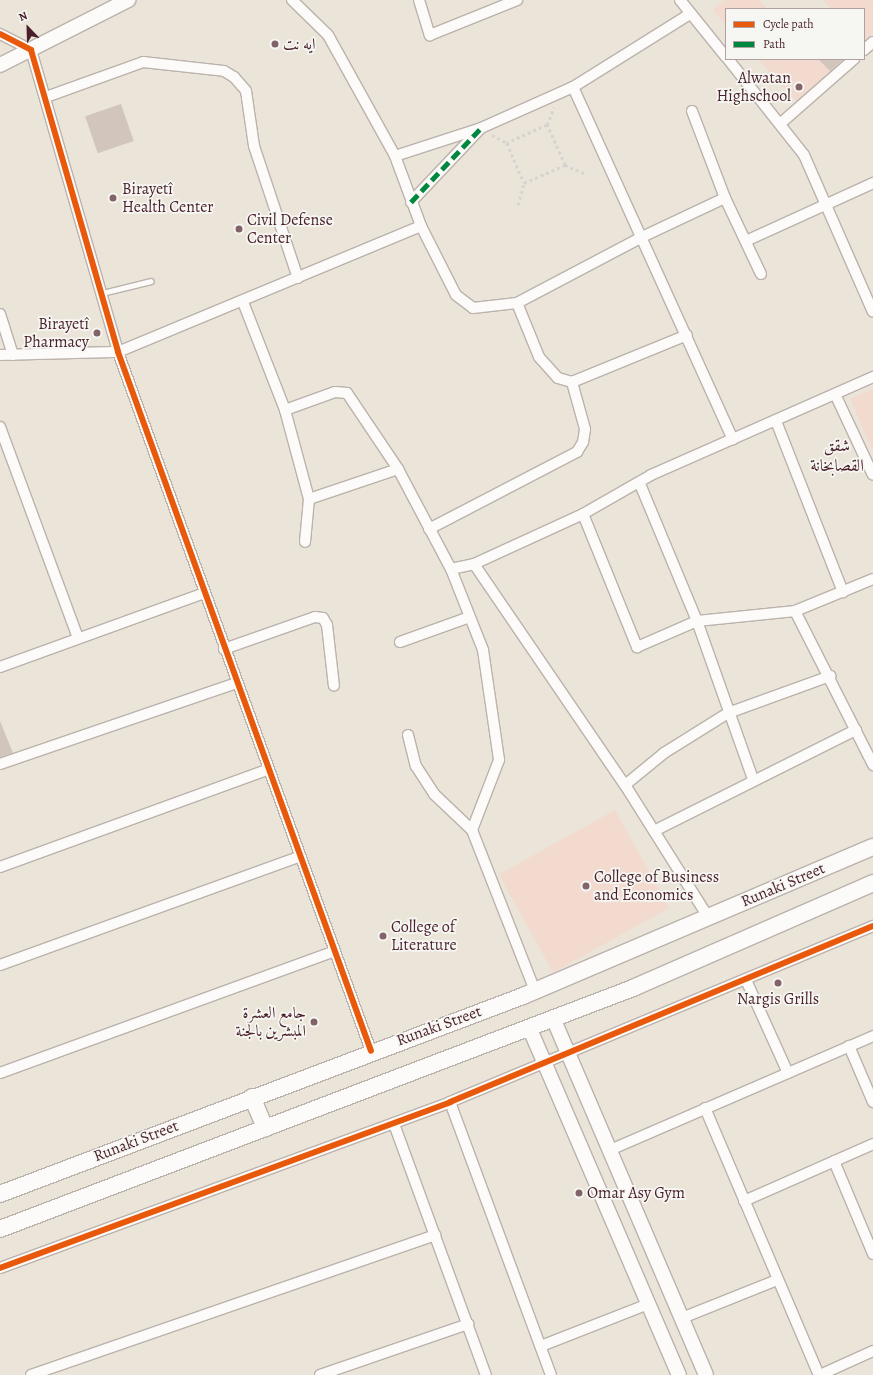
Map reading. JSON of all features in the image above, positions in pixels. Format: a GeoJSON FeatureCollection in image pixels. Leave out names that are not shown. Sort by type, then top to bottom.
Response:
{"type":"FeatureCollection","features":[{"type":"Feature","properties":{"kind":"main road"},"geometry":{"type":"LineString","coordinates":[[0,65],[128,0]]}},
{"type":"Feature","properties":{"kind":"main road","name":"Runaki Street"},"geometry":{"type":"LineString","coordinates":[[0,1194],[371,1051],[535,991],[873,847]]}},
{"type":"Feature","properties":{"kind":"main road","name":"Runaki Street"},"geometry":{"type":"LineString","coordinates":[[0,1229],[633,988],[873,883]]}},
{"type":"Feature","properties":{"kind":"main road"},"geometry":{"type":"LineString","coordinates":[[553,1018],[706,1375]]}},
{"type":"Feature","properties":{"kind":"main road"},"geometry":{"type":"LineString","coordinates":[[529,1027],[679,1375]]}},
{"type":"Feature","properties":{"kind":"main road"},"geometry":{"type":"LineString","coordinates":[[252,1097],[265,1128]]}},
{"type":"Feature","properties":{"kind":"street"},"geometry":{"type":"LineString","coordinates":[[292,0],[328,36],[394,156],[421,226],[456,295],[473,308],[517,303],[642,236],[725,198]]}},
{"type":"Feature","properties":{"kind":"street"},"geometry":{"type":"LineString","coordinates":[[418,0],[430,35],[517,0]]}},
{"type":"Feature","properties":{"kind":"street"},"geometry":{"type":"LineString","coordinates":[[684,2],[690,14],[725,56]]}},
{"type":"Feature","properties":{"kind":"street"},"geometry":{"type":"LineString","coordinates":[[394,156],[483,130],[574,87],[690,14]]}},
{"type":"Feature","properties":{"kind":"street"},"geometry":{"type":"LineString","coordinates":[[0,34],[31,50],[46,97],[118,352],[224,649],[269,768],[298,857],[371,1051]]}},
{"type":"Feature","properties":{"kind":"street"},"geometry":{"type":"LineString","coordinates":[[865,49],[873,42]]}},
{"type":"Feature","properties":{"kind":"street"},"geometry":{"type":"LineString","coordinates":[[729,60],[781,123],[804,155],[827,203],[873,312]]}},
{"type":"Feature","properties":{"kind":"street"},"geometry":{"type":"LineString","coordinates":[[781,123],[853,60]]}},
{"type":"Feature","properties":{"kind":"street"},"geometry":{"type":"LineString","coordinates":[[46,97],[143,62],[224,71],[234,77],[246,91],[254,146],[298,278]]}},
{"type":"Feature","properties":{"kind":"street"},"geometry":{"type":"LineString","coordinates":[[574,87],[733,439]]}},
{"type":"Feature","properties":{"kind":"street"},"geometry":{"type":"LineString","coordinates":[[692,111],[725,198],[761,274]]}},
{"type":"Feature","properties":{"kind":"street"},"geometry":{"type":"LineString","coordinates":[[411,202],[483,130]]}},
{"type":"Feature","properties":{"kind":"street"},"geometry":{"type":"LineString","coordinates":[[746,241],[873,183]]}},
{"type":"Feature","properties":{"kind":"street"},"geometry":{"type":"LineString","coordinates":[[0,355],[118,352],[243,302],[421,226]]}},
{"type":"Feature","properties":{"kind":"street"},"geometry":{"type":"LineString","coordinates":[[243,302],[285,410],[309,499],[305,542]]}},
{"type":"Feature","properties":{"kind":"street"},"geometry":{"type":"LineString","coordinates":[[517,303],[539,357],[558,378],[572,382],[687,335]]}},
{"type":"Feature","properties":{"kind":"street"},"geometry":{"type":"LineString","coordinates":[[0,314],[13,355]]}},
{"type":"Feature","properties":{"kind":"street"},"geometry":{"type":"LineString","coordinates":[[451,569],[474,564],[583,514],[640,484],[651,475],[873,377]]}},
{"type":"Feature","properties":{"kind":"street"},"geometry":{"type":"LineString","coordinates":[[429,529],[577,452],[583,442],[585,429],[572,382]]}},
{"type":"Feature","properties":{"kind":"street"},"geometry":{"type":"LineString","coordinates":[[285,410],[335,392],[347,393],[398,469],[451,569],[483,650],[499,760],[472,830]]}},
{"type":"Feature","properties":{"kind":"street"},"geometry":{"type":"LineString","coordinates":[[835,394],[873,475]]}},
{"type":"Feature","properties":{"kind":"street"},"geometry":{"type":"LineString","coordinates":[[776,421],[843,592]]}},
{"type":"Feature","properties":{"kind":"street"},"geometry":{"type":"LineString","coordinates":[[0,427],[78,638]]}},
{"type":"Feature","properties":{"kind":"street"},"geometry":{"type":"LineString","coordinates":[[309,499],[398,469]]}},
{"type":"Feature","properties":{"kind":"street"},"geometry":{"type":"LineString","coordinates":[[640,484],[697,621],[728,713],[754,779]]}},
{"type":"Feature","properties":{"kind":"street"},"geometry":{"type":"LineString","coordinates":[[583,514],[637,647],[697,621],[795,611],[873,580]]}},
{"type":"Feature","properties":{"kind":"street"},"geometry":{"type":"LineString","coordinates":[[474,564],[625,784],[708,917]]}},
{"type":"Feature","properties":{"kind":"street"},"geometry":{"type":"LineString","coordinates":[[0,666],[204,593]]}},
{"type":"Feature","properties":{"kind":"street"},"geometry":{"type":"LineString","coordinates":[[795,611],[830,676],[873,765]]}},
{"type":"Feature","properties":{"kind":"street"},"geometry":{"type":"LineString","coordinates":[[224,649],[315,616],[322,618],[327,625],[334,686]]}},
{"type":"Feature","properties":{"kind":"street"},"geometry":{"type":"LineString","coordinates":[[400,642],[470,617]]}},
{"type":"Feature","properties":{"kind":"street"},"geometry":{"type":"LineString","coordinates":[[625,784],[664,753],[728,713],[830,676]]}},
{"type":"Feature","properties":{"kind":"street"},"geometry":{"type":"LineString","coordinates":[[0,764],[237,683]]}},
{"type":"Feature","properties":{"kind":"street"},"geometry":{"type":"LineString","coordinates":[[654,831],[754,779],[856,730]]}},
{"type":"Feature","properties":{"kind":"street"},"geometry":{"type":"LineString","coordinates":[[408,735],[416,766],[434,794],[472,830],[535,991]]}},
{"type":"Feature","properties":{"kind":"street"},"geometry":{"type":"LineString","coordinates":[[0,867],[269,768]]}},
{"type":"Feature","properties":{"kind":"street"},"geometry":{"type":"LineString","coordinates":[[0,965],[298,857]]}},
{"type":"Feature","properties":{"kind":"street"},"geometry":{"type":"LineString","coordinates":[[0,1268],[394,1124],[545,1065],[873,926]]}},
{"type":"Feature","properties":{"kind":"street"},"geometry":{"type":"LineString","coordinates":[[0,1073],[333,952]]}},
{"type":"Feature","properties":{"kind":"street"},"geometry":{"type":"LineString","coordinates":[[746,980],[788,1073]]}},
{"type":"Feature","properties":{"kind":"street"},"geometry":{"type":"LineString","coordinates":[[610,1150],[873,1036]]}},
{"type":"Feature","properties":{"kind":"street"},"geometry":{"type":"LineString","coordinates":[[848,1046],[873,1102]]}},
{"type":"Feature","properties":{"kind":"street"},"geometry":{"type":"LineString","coordinates":[[450,1102],[541,1346],[549,1375]]}},
{"type":"Feature","properties":{"kind":"street"},"geometry":{"type":"LineString","coordinates":[[706,1108],[777,1280],[819,1375],[873,1351]]}},
{"type":"Feature","properties":{"kind":"street"},"geometry":{"type":"LineString","coordinates":[[394,1124],[486,1375]]}},
{"type":"Feature","properties":{"kind":"street"},"geometry":{"type":"LineString","coordinates":[[744,1201],[873,1144]]}},
{"type":"Feature","properties":{"kind":"street"},"geometry":{"type":"LineString","coordinates":[[834,1161],[873,1254]]}},
{"type":"Feature","properties":{"kind":"street"},"geometry":{"type":"LineString","coordinates":[[31,1375],[435,1235]]}},
{"type":"Feature","properties":{"kind":"street"},"geometry":{"type":"LineString","coordinates":[[682,1318],[777,1280]]}},
{"type":"Feature","properties":{"kind":"street"},"geometry":{"type":"LineString","coordinates":[[541,1346],[648,1304]]}},
{"type":"Feature","properties":{"kind":"street"},"geometry":{"type":"LineString","coordinates":[[320,1375],[468,1324]]}},
{"type":"Feature","properties":{"kind":"lane"},"geometry":{"type":"LineString","coordinates":[[102,293],[151,281]]}},
{"type":"Feature","properties":{"kind":"path"},"geometry":{"type":"LineString","coordinates":[[507,143],[547,125],[555,104]]}},
{"type":"Feature","properties":{"kind":"path"},"geometry":{"type":"LineString","coordinates":[[547,125],[565,165],[584,173]]}},
{"type":"Feature","properties":{"kind":"path"},"geometry":{"type":"LineString","coordinates":[[483,130],[507,143],[524,183],[518,205]]}},
{"type":"Feature","properties":{"kind":"path"},"geometry":{"type":"LineString","coordinates":[[524,183],[565,165]]}},
{"type":"Feature","properties":{"kind":"shaded area","name":"Alwatan Highschool"},"geometry":{"type":"Polygon","coordinates":[[[724,0],[759,0],[766,8],[725,8],[725,24],[713,10],[724,0]]]}},
{"type":"Feature","properties":{"kind":"shaded area"},"geometry":{"type":"Polygon","coordinates":[[[823,0],[873,0],[873,33],[865,40],[865,8],[830,8],[823,0]]]}},
{"type":"Feature","properties":{"kind":"shaded area","name":"Alwatan Highschool"},"geometry":{"type":"Polygon","coordinates":[[[759,60],[844,60],[797,102],[759,60]]]}},
{"type":"Feature","properties":{"kind":"shaded area"},"geometry":{"type":"Polygon","coordinates":[[[873,389],[873,452],[850,399],[873,389]]]}},
{"type":"Feature","properties":{"kind":"shaded area"},"geometry":{"type":"Polygon","coordinates":[[[615,810],[669,908],[553,972],[499,874],[615,810]]]}},
{"type":"Feature","properties":{"kind":"building"},"geometry":{"type":"Polygon","coordinates":[[[819,60],[843,60],[830,71],[819,60]]]}},
{"type":"Feature","properties":{"kind":"building"},"geometry":{"type":"Polygon","coordinates":[[[121,104],[134,141],[98,153],[85,116],[121,104]]]}},
{"type":"Feature","properties":{"kind":"building"},"geometry":{"type":"Polygon","coordinates":[[[0,721],[13,753],[0,757],[0,721]]]}},
{"type":"Feature","properties":{"kind":"marked path"},"geometry":{"type":"LineString","coordinates":[[411,202],[481,128]]}},
{"type":"Feature","properties":{"kind":"cycle path"},"geometry":{"type":"LineString","coordinates":[[0,34],[31,50],[118,352],[371,1051]]}},
{"type":"Feature","properties":{"kind":"cycle path"},"geometry":{"type":"LineString","coordinates":[[0,1268],[450,1102],[873,926]]}},
{"type":"Feature","properties":{"kind":"place","name":"ايه نت"},"geometry":{"type":"Point","coordinates":[275,44]}},
{"type":"Feature","properties":{"kind":"place","name":"Alwatan Highschool"},"geometry":{"type":"Point","coordinates":[799,87]}},
{"type":"Feature","properties":{"kind":"place","name":"Birayetî Health Center"},"geometry":{"type":"Point","coordinates":[113,198]}},
{"type":"Feature","properties":{"kind":"place","name":"Civil Defense Center"},"geometry":{"type":"Point","coordinates":[239,229]}},
{"type":"Feature","properties":{"kind":"place","name":"Birayetî Pharmacy"},"geometry":{"type":"Point","coordinates":[97,333]}},
{"type":"Feature","properties":{"kind":"place","name":"College of Business and Economics"},"geometry":{"type":"Point","coordinates":[586,886]}},
{"type":"Feature","properties":{"kind":"place","name":"College of Literature"},"geometry":{"type":"Point","coordinates":[383,936]}},
{"type":"Feature","properties":{"kind":"place","name":"Nargis Grills"},"geometry":{"type":"Point","coordinates":[778,983]}},
{"type":"Feature","properties":{"kind":"place","name":"جامع العشرة المبشرين بالجنة"},"geometry":{"type":"Point","coordinates":[314,1022]}},
{"type":"Feature","properties":{"kind":"place","name":"Omar Asy Gym"},"geometry":{"type":"Point","coordinates":[579,1193]}},
{"type":"Feature","properties":{"kind":"district","name":"شقق القصابخانة"},"geometry":{"type":"Point","coordinates":[837,456]}}]}
